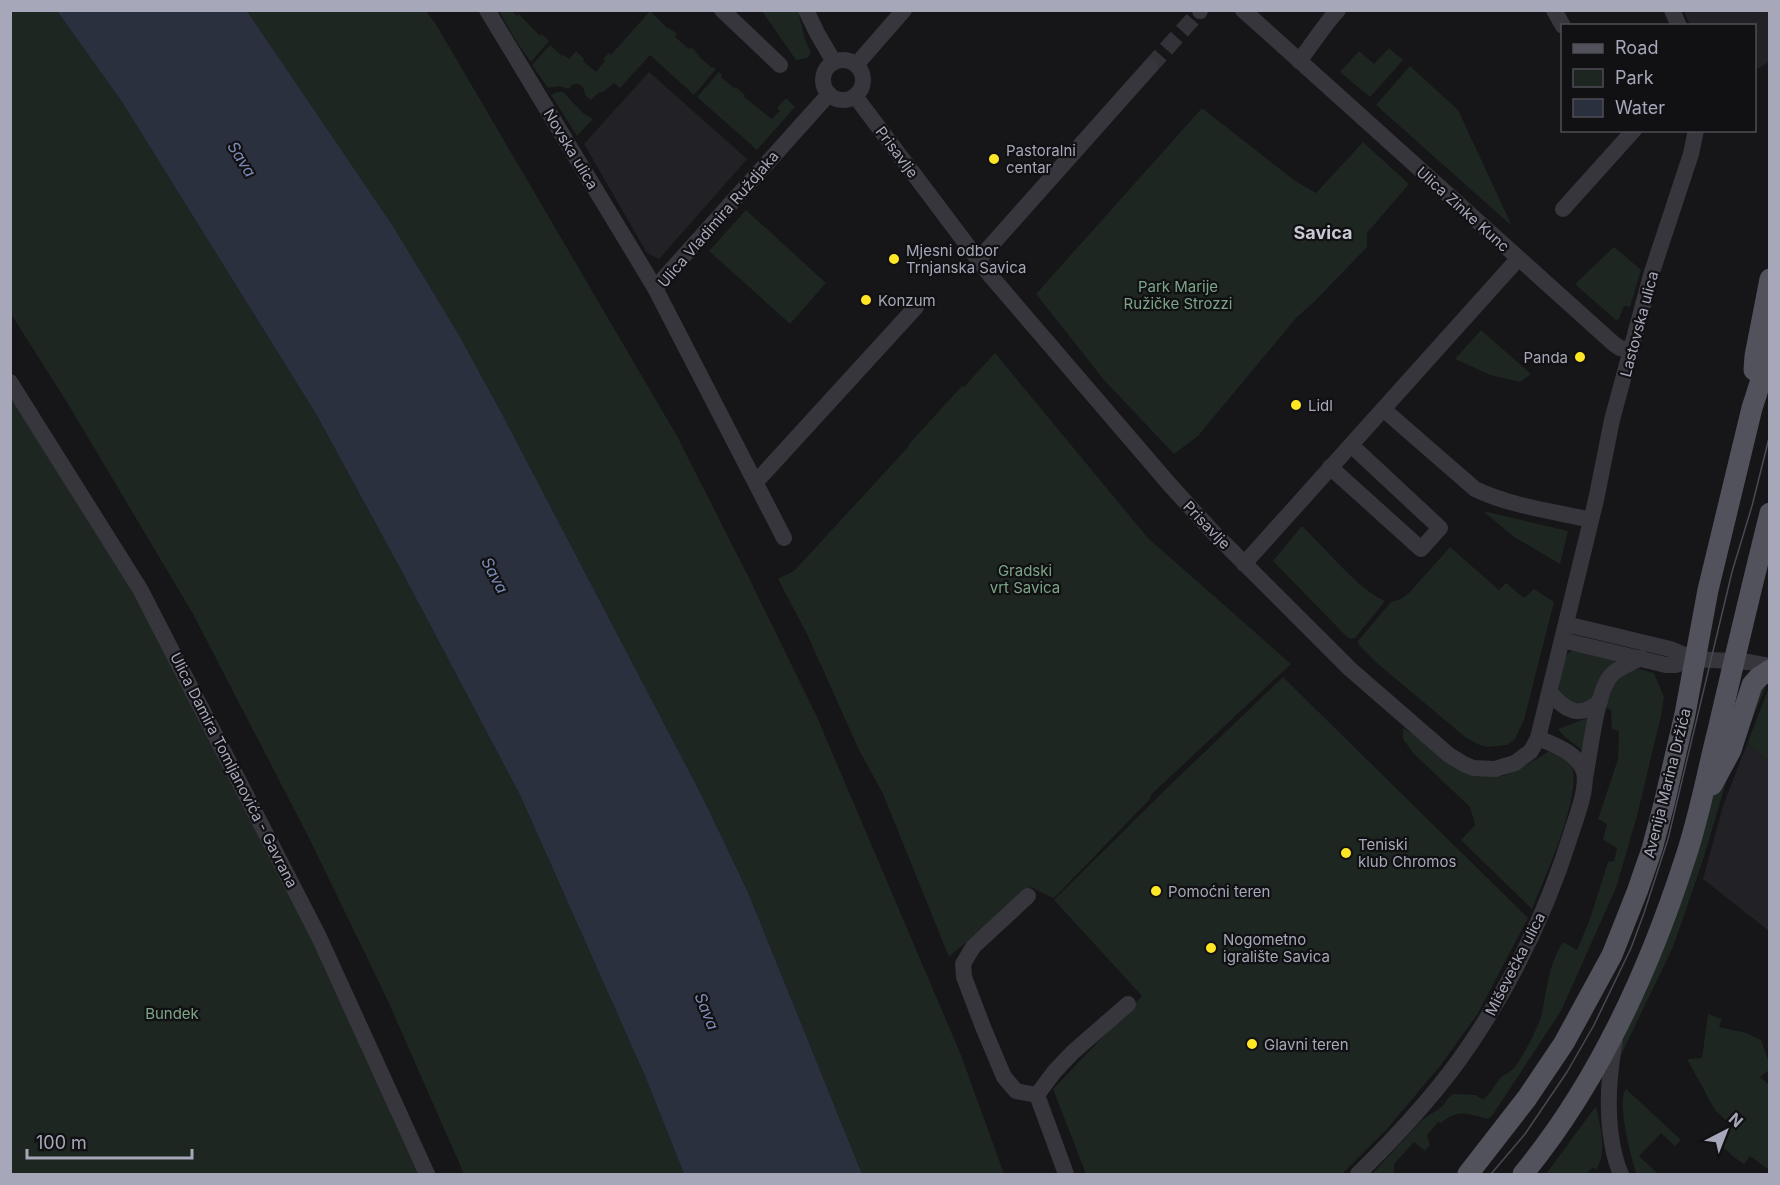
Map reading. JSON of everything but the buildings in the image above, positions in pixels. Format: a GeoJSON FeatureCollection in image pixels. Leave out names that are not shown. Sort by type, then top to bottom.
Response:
{"type":"FeatureCollection","features":[{"type":"Feature","properties":{"kind":"main road"},"geometry":{"type":"LineString","coordinates":[[1752,408],[1755,356],[1770,279]]}},
{"type":"Feature","properties":{"kind":"main road","name":"Avenija Marina Držića"},"geometry":{"type":"LineString","coordinates":[[1467,1174],[1527,1098],[1564,1043],[1626,924],[1652,849],[1661,815],[1685,714],[1708,590],[1752,408],[1770,352]]}},
{"type":"Feature","properties":{"kind":"main road"},"geometry":{"type":"LineString","coordinates":[[1523,1174],[1569,1111],[1588,1080],[1617,1024],[1661,926],[1685,859],[1770,513]]}},
{"type":"Feature","properties":{"kind":"main road"},"geometry":{"type":"LineString","coordinates":[[1698,809],[1731,750],[1752,685],[1770,668]]}},
{"type":"Feature","properties":{"kind":"street","name":"Novska ulica"},"geometry":{"type":"LineString","coordinates":[[487,10],[655,288]]}},
{"type":"Feature","properties":{"kind":"street"},"geometry":{"type":"LineString","coordinates":[[722,10],[780,65]]}},
{"type":"Feature","properties":{"kind":"street"},"geometry":{"type":"LineString","coordinates":[[806,10],[834,62]]}},
{"type":"Feature","properties":{"kind":"street"},"geometry":{"type":"LineString","coordinates":[[856,65],[904,10]]}},
{"type":"Feature","properties":{"kind":"street","name":"Ulica Zinke Kunc"},"geometry":{"type":"LineString","coordinates":[[1243,10],[1614,344],[1620,348],[1632,350]]}},
{"type":"Feature","properties":{"kind":"street"},"geometry":{"type":"LineString","coordinates":[[1299,61],[1325,24],[1338,10]]}},
{"type":"Feature","properties":{"kind":"street"},"geometry":{"type":"LineString","coordinates":[[1554,10],[1562,24]]}},
{"type":"Feature","properties":{"kind":"street"},"geometry":{"type":"LineString","coordinates":[[1672,10],[1678,24]]}},
{"type":"Feature","properties":{"kind":"street"},"geometry":{"type":"LineString","coordinates":[[845,60],[856,65],[863,81],[859,92],[855,96],[842,100],[829,94],[825,89],[823,77],[825,71],[834,62],[845,60]]}},
{"type":"Feature","properties":{"kind":"street"},"geometry":{"type":"LineString","coordinates":[[978,260],[1150,67]]}},
{"type":"Feature","properties":{"kind":"street","name":"Ulica Vladimira Ruždjaka"},"geometry":{"type":"LineString","coordinates":[[784,538],[655,288],[829,94]]}},
{"type":"Feature","properties":{"kind":"street","name":"Prisavlje"},"geometry":{"type":"LineString","coordinates":[[855,96],[978,260],[1170,486],[1244,564],[1350,669],[1456,760],[1473,768],[1505,767],[1531,751],[1538,738],[1564,632]]}},
{"type":"Feature","properties":{"kind":"street"},"geometry":{"type":"LineString","coordinates":[[1563,209],[1632,132]]}},
{"type":"Feature","properties":{"kind":"street","name":"Lastovska ulica"},"geometry":{"type":"LineString","coordinates":[[1564,632],[1612,420],[1651,275],[1691,154],[1692,132]]}},
{"type":"Feature","properties":{"kind":"street"},"geometry":{"type":"LineString","coordinates":[[1244,564],[1518,259]]}},
{"type":"Feature","properties":{"kind":"street"},"geometry":{"type":"LineString","coordinates":[[756,482],[916,307]]}},
{"type":"Feature","properties":{"kind":"street","name":"Ulica Damira Tomljanovića - Gavrana"},"geometry":{"type":"LineString","coordinates":[[10,382],[140,589],[319,937],[427,1174]]}},
{"type":"Feature","properties":{"kind":"street"},"geometry":{"type":"LineString","coordinates":[[1383,409],[1474,489],[1521,504],[1591,520]]}},
{"type":"Feature","properties":{"kind":"street"},"geometry":{"type":"LineString","coordinates":[[1330,467],[1421,549],[1440,528],[1351,445]]}},
{"type":"Feature","properties":{"kind":"street"},"geometry":{"type":"LineString","coordinates":[[1564,632],[1670,649],[1694,660]]}},
{"type":"Feature","properties":{"kind":"street"},"geometry":{"type":"LineString","coordinates":[[1564,632],[1666,665],[1694,660],[1734,661],[1749,662],[1770,668]]}},
{"type":"Feature","properties":{"kind":"street","name":"Miševečka ulica"},"geometry":{"type":"LineString","coordinates":[[1359,1174],[1432,1095],[1491,1012],[1532,935],[1561,866],[1578,812],[1600,701],[1606,684],[1613,674],[1641,658]]}},
{"type":"Feature","properties":{"kind":"street"},"geometry":{"type":"LineString","coordinates":[[1550,692],[1562,705],[1575,711],[1588,710],[1600,701]]}},
{"type":"Feature","properties":{"kind":"street"},"geometry":{"type":"LineString","coordinates":[[1538,738],[1559,746],[1572,755],[1583,769],[1585,782]]}},
{"type":"Feature","properties":{"kind":"street"},"geometry":{"type":"LineString","coordinates":[[1028,896],[973,947],[963,964],[964,977],[1004,1077],[1016,1091],[1037,1095]]}},
{"type":"Feature","properties":{"kind":"street"},"geometry":{"type":"LineString","coordinates":[[1037,1095],[1073,1052],[1128,1004]]}},
{"type":"Feature","properties":{"kind":"street"},"geometry":{"type":"LineString","coordinates":[[1617,1024],[1609,1076],[1608,1104],[1611,1138],[1621,1174]]}},
{"type":"Feature","properties":{"kind":"street"},"geometry":{"type":"LineString","coordinates":[[1037,1095],[1066,1174]]}},
{"type":"Feature","properties":{"kind":"shaded area"},"geometry":{"type":"Polygon","coordinates":[[[1684,11],[1769,11],[1769,62],[1756,69],[1756,24],[1690,24],[1684,11]]]}},
{"type":"Feature","properties":{"kind":"shaded area"},"geometry":{"type":"Polygon","coordinates":[[[649,72],[747,159],[659,259],[647,253],[584,144],[649,72]]]}},
{"type":"Feature","properties":{"kind":"shaded area"},"geometry":{"type":"Polygon","coordinates":[[[1747,744],[1769,762],[1769,931],[1703,879],[1723,806],[1747,744]]]}},
{"type":"Feature","properties":{"kind":"green space"},"geometry":{"type":"Polygon","coordinates":[[[11,11],[57,11],[122,102],[316,414],[520,795],[645,1076],[684,1174],[464,1174],[387,999],[309,838],[193,614],[68,404],[11,314],[11,11]]]}},
{"type":"Feature","properties":{"kind":"green space"},"geometry":{"type":"Polygon","coordinates":[[[247,11],[426,11],[437,26],[677,436],[750,580],[817,717],[961,1055],[1004,1174],[862,1174],[748,892],[702,796],[501,412],[459,335],[393,226],[247,11]]]}},
{"type":"Feature","properties":{"kind":"green space"},"geometry":{"type":"Polygon","coordinates":[[[499,11],[512,11],[517,16],[519,14],[540,36],[542,34],[549,41],[531,62],[518,44],[499,11]]]}},
{"type":"Feature","properties":{"kind":"green space"},"geometry":{"type":"Polygon","coordinates":[[[650,11],[668,29],[677,34],[675,37],[689,49],[691,47],[698,56],[716,69],[694,95],[650,55],[620,88],[614,83],[591,100],[585,95],[583,87],[578,84],[573,84],[569,89],[559,86],[548,88],[532,65],[550,45],[569,59],[576,51],[584,59],[583,61],[596,72],[605,61],[603,59],[609,53],[611,55],[650,11]]]}},
{"type":"Feature","properties":{"kind":"green space"},"geometry":{"type":"Polygon","coordinates":[[[762,11],[798,11],[811,53],[807,58],[796,60],[762,11]]]}},
{"type":"Feature","properties":{"kind":"green space"},"geometry":{"type":"Polygon","coordinates":[[[1389,48],[1403,60],[1370,97],[1340,72],[1359,51],[1374,64],[1389,48]]]}},
{"type":"Feature","properties":{"kind":"green space"},"geometry":{"type":"Polygon","coordinates":[[[1410,66],[1458,110],[1512,226],[1376,105],[1410,66]]]}},
{"type":"Feature","properties":{"kind":"green space"},"geometry":{"type":"Polygon","coordinates":[[[719,72],[721,77],[734,88],[736,87],[745,95],[744,97],[772,119],[780,111],[777,108],[786,98],[795,107],[757,150],[697,97],[719,72]]]}},
{"type":"Feature","properties":{"kind":"green space"},"geometry":{"type":"Polygon","coordinates":[[[563,92],[583,113],[593,119],[577,136],[551,95],[563,92]]]}},
{"type":"Feature","properties":{"kind":"green space","name":"Park Marije Ružičke Strozzi"},"geometry":{"type":"Polygon","coordinates":[[[1202,108],[1294,180],[1316,193],[1363,142],[1409,184],[1367,233],[1367,247],[1297,317],[1198,436],[1174,454],[1104,380],[1036,294],[1202,108]]]}},
{"type":"Feature","properties":{"kind":"green space"},"geometry":{"type":"Polygon","coordinates":[[[746,210],[826,283],[790,324],[709,251],[746,210]]]}},
{"type":"Feature","properties":{"kind":"green space"},"geometry":{"type":"Polygon","coordinates":[[[1614,247],[1641,270],[1630,307],[1624,306],[1619,319],[1616,320],[1575,284],[1614,247]]]}},
{"type":"Feature","properties":{"kind":"green space"},"geometry":{"type":"Polygon","coordinates":[[[1481,330],[1531,374],[1520,382],[1490,375],[1455,359],[1481,330]]]}},
{"type":"Feature","properties":{"kind":"green space","name":"Gradski vrt Savica"},"geometry":{"type":"Polygon","coordinates":[[[995,353],[1148,538],[1291,664],[1156,790],[1150,796],[1151,798],[1056,896],[1053,898],[1031,887],[949,957],[883,794],[858,748],[807,634],[778,579],[794,571],[962,386],[964,387],[995,353]]]}},
{"type":"Feature","properties":{"kind":"green space","name":"Bundek"},"geometry":{"type":"Polygon","coordinates":[[[10,389],[87,510],[238,781],[422,1174],[11,1174],[10,389]]]}},
{"type":"Feature","properties":{"kind":"green space"},"geometry":{"type":"Polygon","coordinates":[[[1483,511],[1568,531],[1560,564],[1514,537],[1483,511]]]}},
{"type":"Feature","properties":{"kind":"green space"},"geometry":{"type":"Polygon","coordinates":[[[1301,527],[1365,588],[1385,601],[1355,638],[1347,637],[1273,561],[1301,527]]]}},
{"type":"Feature","properties":{"kind":"green space"},"geometry":{"type":"Polygon","coordinates":[[[1450,547],[1499,590],[1506,583],[1524,598],[1534,589],[1554,602],[1524,720],[1515,739],[1507,745],[1487,747],[1465,737],[1378,664],[1359,645],[1358,641],[1391,602],[1409,593],[1450,547]]]}},
{"type":"Feature","properties":{"kind":"green space"},"geometry":{"type":"Polygon","coordinates":[[[1574,650],[1616,661],[1593,701],[1570,705],[1559,690],[1564,661],[1566,656],[1574,650]]]}},
{"type":"Feature","properties":{"kind":"green space"},"geometry":{"type":"Polygon","coordinates":[[[1639,669],[1654,673],[1664,697],[1661,716],[1637,816],[1616,888],[1561,1011],[1492,1116],[1488,1119],[1469,1114],[1458,1114],[1441,1123],[1438,1122],[1427,1135],[1430,1145],[1425,1151],[1414,1142],[1394,1164],[1394,1174],[1372,1174],[1422,1120],[1443,1106],[1453,1094],[1476,1095],[1484,1099],[1501,1077],[1516,1065],[1528,1044],[1541,1017],[1551,969],[1558,951],[1563,942],[1577,950],[1590,919],[1608,862],[1614,861],[1617,848],[1603,840],[1607,824],[1598,819],[1618,759],[1619,731],[1612,729],[1611,709],[1604,708],[1612,687],[1619,677],[1624,673],[1639,669]]]}},
{"type":"Feature","properties":{"kind":"green space"},"geometry":{"type":"Polygon","coordinates":[[[1283,677],[1528,918],[1477,1015],[1440,1066],[1387,1129],[1342,1174],[1086,1174],[1053,1089],[1142,996],[1054,900],[1283,677]]]}},
{"type":"Feature","properties":{"kind":"green space"},"geometry":{"type":"Polygon","coordinates":[[[1763,686],[1765,689],[1728,776],[1702,863],[1673,947],[1621,1055],[1618,1056],[1626,1031],[1669,935],[1716,787],[1754,696],[1763,686]]]}},
{"type":"Feature","properties":{"kind":"green space"},"geometry":{"type":"Polygon","coordinates":[[[1769,687],[1769,762],[1747,744],[1769,687]]]}},
{"type":"Feature","properties":{"kind":"green space"},"geometry":{"type":"Polygon","coordinates":[[[1589,719],[1582,750],[1558,729],[1589,719]]]}},
{"type":"Feature","properties":{"kind":"green space"},"geometry":{"type":"Polygon","coordinates":[[[1403,728],[1482,776],[1503,776],[1551,750],[1572,765],[1574,779],[1567,816],[1532,909],[1461,840],[1475,825],[1470,807],[1413,753],[1403,739],[1403,728]]]}},
{"type":"Feature","properties":{"kind":"green space"},"geometry":{"type":"Polygon","coordinates":[[[1708,1014],[1722,1019],[1719,1027],[1746,1033],[1761,1040],[1769,1063],[1769,1070],[1760,1077],[1769,1085],[1769,1170],[1750,1156],[1744,1164],[1713,1138],[1721,1130],[1724,1132],[1732,1126],[1715,1110],[1687,1059],[1702,1058],[1708,1014]]]}},
{"type":"Feature","properties":{"kind":"green space"},"geometry":{"type":"Polygon","coordinates":[[[1626,1089],[1681,1140],[1675,1146],[1661,1133],[1639,1156],[1658,1174],[1636,1173],[1623,1117],[1623,1095],[1626,1089]]]}},
{"type":"Feature","properties":{"kind":"green space"},"geometry":{"type":"Polygon","coordinates":[[[1596,1106],[1601,1130],[1602,1155],[1596,1170],[1593,1167],[1586,1174],[1546,1174],[1596,1106]]]}},
{"type":"Feature","properties":{"kind":"water","name":"Sava"},"geometry":{"type":"Polygon","coordinates":[[[57,11],[247,11],[393,226],[459,335],[501,412],[702,796],[748,892],[862,1174],[684,1174],[645,1076],[520,795],[401,570],[316,414],[122,102],[57,11]]]}},
{"type":"Feature","properties":{"kind":"tunnel"},"geometry":{"type":"LineString","coordinates":[[1150,67],[1200,11]]}},
{"type":"Feature","properties":{"kind":"tram line"},"geometry":{"type":"LineString","coordinates":[[1491,1174],[1525,1134],[1567,1072],[1594,1025],[1631,948],[1668,839],[1732,572],[1770,434]]}},
{"type":"Feature","properties":{"kind":"place","name":"Pastoralni centar"},"geometry":{"type":"Point","coordinates":[994,159]}},
{"type":"Feature","properties":{"kind":"place","name":"Mjesni odbor Trnjanska Savica"},"geometry":{"type":"Point","coordinates":[894,259]}},
{"type":"Feature","properties":{"kind":"place","name":"Konzum"},"geometry":{"type":"Point","coordinates":[866,300]}},
{"type":"Feature","properties":{"kind":"place","name":"Panda"},"geometry":{"type":"Point","coordinates":[1580,357]}},
{"type":"Feature","properties":{"kind":"place","name":"Lidl"},"geometry":{"type":"Point","coordinates":[1296,405]}},
{"type":"Feature","properties":{"kind":"place","name":"Teniski klub Chromos"},"geometry":{"type":"Point","coordinates":[1346,853]}},
{"type":"Feature","properties":{"kind":"place","name":"Pomoćni teren"},"geometry":{"type":"Point","coordinates":[1156,891]}},
{"type":"Feature","properties":{"kind":"place","name":"Nogometno igralište Savica"},"geometry":{"type":"Point","coordinates":[1211,948]}},
{"type":"Feature","properties":{"kind":"place","name":"Glavni teren"},"geometry":{"type":"Point","coordinates":[1252,1044]}},
{"type":"Feature","properties":{"kind":"district","name":"Savica"},"geometry":{"type":"Point","coordinates":[1323,232]}}]}
